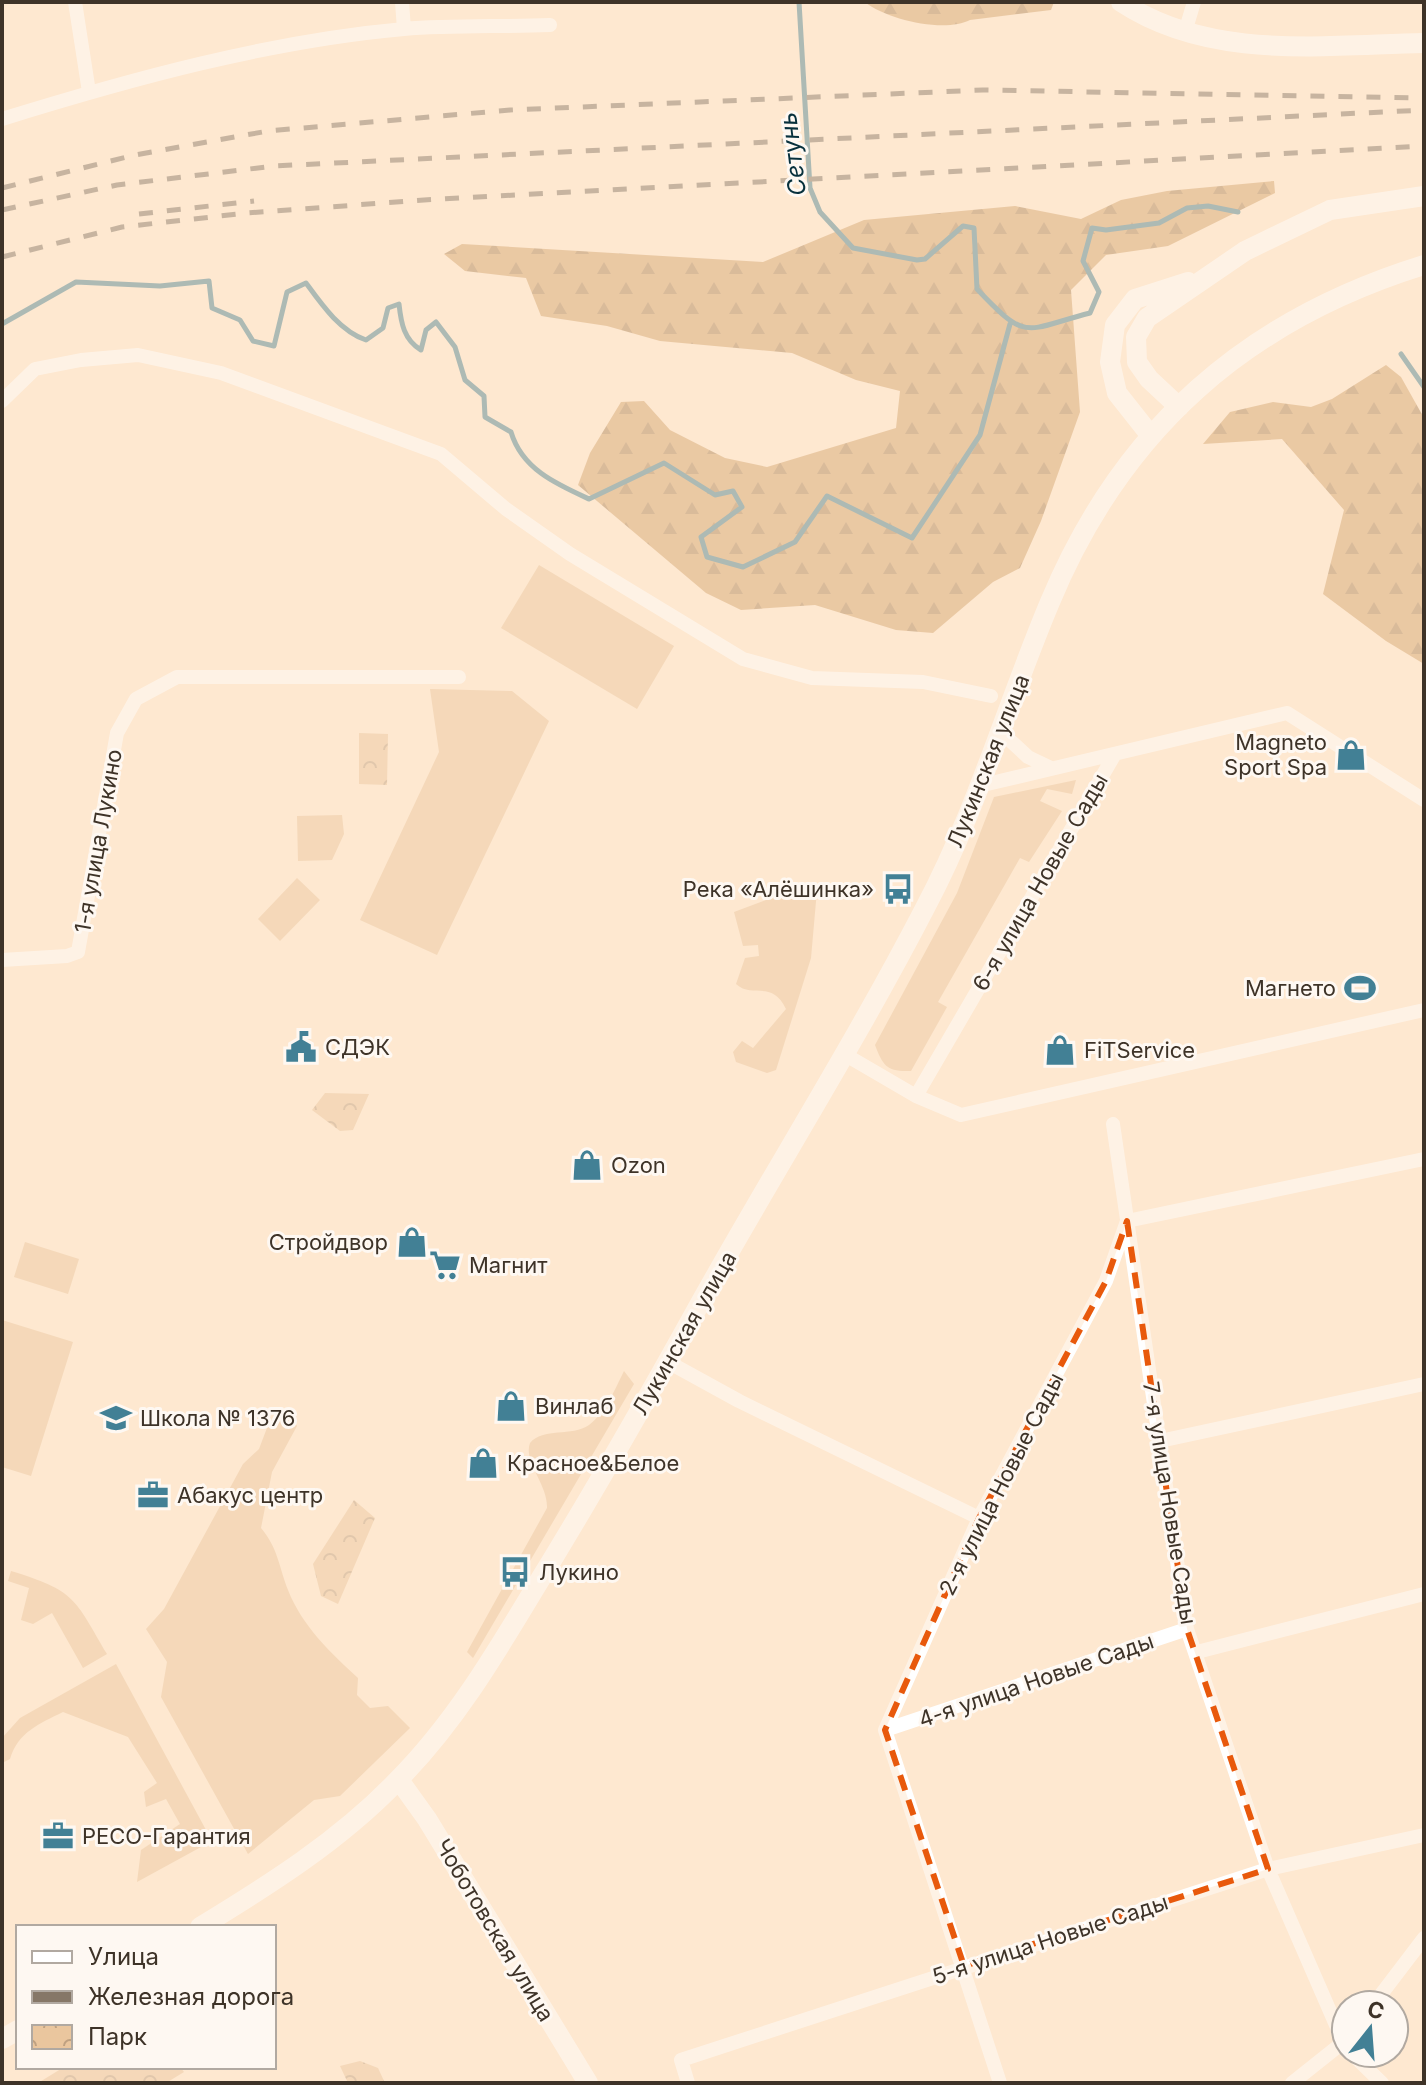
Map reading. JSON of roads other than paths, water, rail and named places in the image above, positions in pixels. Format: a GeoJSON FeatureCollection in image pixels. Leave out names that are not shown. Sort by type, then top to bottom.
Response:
{"type":"FeatureCollection","features":[{"type":"Feature","properties":{"kind":"main road"},"geometry":{"type":"LineString","coordinates":[[1121,2],[1185,32],[1259,45],[1424,43]]}},
{"type":"Feature","properties":{"kind":"main road"},"geometry":{"type":"LineString","coordinates":[[1179,407],[1141,370],[1134,345],[1147,318],[1200,279],[1266,240],[1330,210],[1424,196]]}},
{"type":"Feature","properties":{"kind":"main road","name":"Лукинская улица"},"geometry":{"type":"LineString","coordinates":[[203,1925],[270,1886],[363,1814],[399,1780],[468,1695],[592,1495],[927,905],[983,785],[1036,638],[1066,566],[1094,514],[1151,436],[1234,357],[1283,323],[1386,277],[1424,265]]}},
{"type":"Feature","properties":{"kind":"main road"},"geometry":{"type":"LineString","coordinates":[[1151,436],[1124,404],[1114,384],[1110,362],[1115,325],[1127,305],[1145,293],[1200,279]]}},
{"type":"Feature","properties":{"kind":"main road","name":"Чоботовская улица"},"geometry":{"type":"LineString","coordinates":[[399,1780],[427,1819],[588,2083]]}},
{"type":"Feature","properties":{"kind":"street"},"geometry":{"type":"LineString","coordinates":[[75,2],[89,92]]}},
{"type":"Feature","properties":{"kind":"street"},"geometry":{"type":"LineString","coordinates":[[402,2],[404,29]]}},
{"type":"Feature","properties":{"kind":"street"},"geometry":{"type":"LineString","coordinates":[[1185,32],[1194,2]]}},
{"type":"Feature","properties":{"kind":"street"},"geometry":{"type":"LineString","coordinates":[[2,119],[89,92],[291,45],[404,29],[550,25]]}},
{"type":"Feature","properties":{"kind":"street"},"geometry":{"type":"LineString","coordinates":[[2,401],[35,369],[81,360],[138,355],[221,373],[441,454],[506,509],[570,554],[743,659],[812,678],[923,682],[991,696]]}},
{"type":"Feature","properties":{"kind":"street","name":"1-я улица Лукино"},"geometry":{"type":"LineString","coordinates":[[2,960],[67,956],[78,952],[117,733],[136,699],[177,677],[459,677]]}},
{"type":"Feature","properties":{"kind":"street","name":"6-я улица Новые Сады"},"geometry":{"type":"LineString","coordinates":[[916,1096],[1115,754],[1287,713],[1424,800]]}},
{"type":"Feature","properties":{"kind":"street"},"geometry":{"type":"LineString","coordinates":[[1001,732],[1028,757],[1050,767]]}},
{"type":"Feature","properties":{"kind":"street"},"geometry":{"type":"LineString","coordinates":[[983,785],[1115,754]]}},
{"type":"Feature","properties":{"kind":"street"},"geometry":{"type":"LineString","coordinates":[[844,1054],[916,1096],[961,1115],[1424,1010]]}},
{"type":"Feature","properties":{"kind":"street","name":"7-я улица Новые Сады"},"geometry":{"type":"LineString","coordinates":[[1113,1124],[1187,1629],[1268,1869],[1330,2008]]}},
{"type":"Feature","properties":{"kind":"street"},"geometry":{"type":"LineString","coordinates":[[1127,1221],[1424,1159]]}},
{"type":"Feature","properties":{"kind":"street","name":"2-я улица Новые Сады"},"geometry":{"type":"LineString","coordinates":[[885,1730],[979,1518],[1106,1281],[1127,1221]]}},
{"type":"Feature","properties":{"kind":"street"},"geometry":{"type":"LineString","coordinates":[[668,1362],[739,1401],[979,1518]]}},
{"type":"Feature","properties":{"kind":"street"},"geometry":{"type":"LineString","coordinates":[[1160,1441],[1424,1384]]}},
{"type":"Feature","properties":{"kind":"street"},"geometry":{"type":"LineString","coordinates":[[1197,1652],[1424,1594]]}},
{"type":"Feature","properties":{"kind":"street","name":"4-я улица Новые Сады"},"geometry":{"type":"LineString","coordinates":[[885,1730],[1187,1629]]}},
{"type":"Feature","properties":{"kind":"street"},"geometry":{"type":"LineString","coordinates":[[885,1730],[1000,2083]]}},
{"type":"Feature","properties":{"kind":"street","name":"5-я улица Новые Сады"},"geometry":{"type":"LineString","coordinates":[[688,2083],[681,2060],[1268,1869],[1424,1835]]}},
{"type":"Feature","properties":{"kind":"street"},"geometry":{"type":"LineString","coordinates":[[1385,1989],[1424,1938]]}},
{"type":"Feature","properties":{"kind":"street"},"geometry":{"type":"LineString","coordinates":[[1292,2083],[1330,2057]]}},
{"type":"Feature","properties":{"kind":"waterway","name":"Сетунь"},"geometry":{"type":"LineString","coordinates":[[799,2],[810,188],[820,212],[853,248],[925,259],[963,226],[974,228],[977,289],[1018,325],[1039,327],[1090,313],[1099,292],[1083,261],[1092,228],[1106,230],[1159,223],[1187,208],[1208,206],[1238,212]]}},
{"type":"Feature","properties":{"kind":"waterway"},"geometry":{"type":"LineString","coordinates":[[2,324],[76,282],[160,286],[209,281],[212,308],[240,320],[253,341],[274,346],[287,292],[306,283],[340,324],[366,340],[383,328],[388,308],[399,304],[404,330],[421,350],[426,330],[436,322],[455,347],[465,380],[484,396],[485,417],[511,432],[523,456],[553,481],[589,499],[664,463],[715,495],[733,491],[742,507],[701,537],[707,557],[743,567],[795,542],[827,496],[912,538],[980,435],[1010,324]]}},
{"type":"Feature","properties":{"kind":"waterway","name":"Сетунь"},"geometry":{"type":"LineString","coordinates":[[1401,354],[1424,387]]}},
{"type":"Feature","properties":{"kind":"railway"},"geometry":{"type":"LineString","coordinates":[[2,188],[135,155],[268,131],[510,110],[983,90],[1424,98]]}},
{"type":"Feature","properties":{"kind":"railway"},"geometry":{"type":"LineString","coordinates":[[2,210],[117,185],[274,166],[1424,110]]}},
{"type":"Feature","properties":{"kind":"railway"},"geometry":{"type":"LineString","coordinates":[[2,257],[122,227],[247,213],[424,200],[1424,146]]}},
{"type":"Feature","properties":{"kind":"railway"},"geometry":{"type":"LineString","coordinates":[[139,214],[254,201]]}},
{"type":"Feature","properties":{"kind":"place","name":"Magneto Sport Spa"},"geometry":{"type":"Point","coordinates":[1351,755]}},
{"type":"Feature","properties":{"kind":"place","name":"Река «Алёшинка»"},"geometry":{"type":"Point","coordinates":[898,889]}},
{"type":"Feature","properties":{"kind":"place","name":"Магнето"},"geometry":{"type":"Point","coordinates":[1360,988]}},
{"type":"Feature","properties":{"kind":"place","name":"СДЭК"},"geometry":{"type":"Point","coordinates":[301,1047]}},
{"type":"Feature","properties":{"kind":"place","name":"FiTService"},"geometry":{"type":"Point","coordinates":[1060,1050]}},
{"type":"Feature","properties":{"kind":"place","name":"Ozon"},"geometry":{"type":"Point","coordinates":[587,1165]}},
{"type":"Feature","properties":{"kind":"place","name":"Стройдвор"},"geometry":{"type":"Point","coordinates":[412,1242]}},
{"type":"Feature","properties":{"kind":"place","name":"Магнит"},"geometry":{"type":"Point","coordinates":[445,1265]}},
{"type":"Feature","properties":{"kind":"place","name":"Винлаб"},"geometry":{"type":"Point","coordinates":[511,1406]}},
{"type":"Feature","properties":{"kind":"place","name":"Школа № 1376"},"geometry":{"type":"Point","coordinates":[116,1418]}},
{"type":"Feature","properties":{"kind":"place","name":"Красное&Белое"},"geometry":{"type":"Point","coordinates":[483,1463]}},
{"type":"Feature","properties":{"kind":"place","name":"Абакус центр"},"geometry":{"type":"Point","coordinates":[153,1495]}},
{"type":"Feature","properties":{"kind":"place","name":"Лукино"},"geometry":{"type":"Point","coordinates":[515,1572]}},
{"type":"Feature","properties":{"kind":"place","name":"РЕСО-Гарантия"},"geometry":{"type":"Point","coordinates":[58,1836]}}]}
